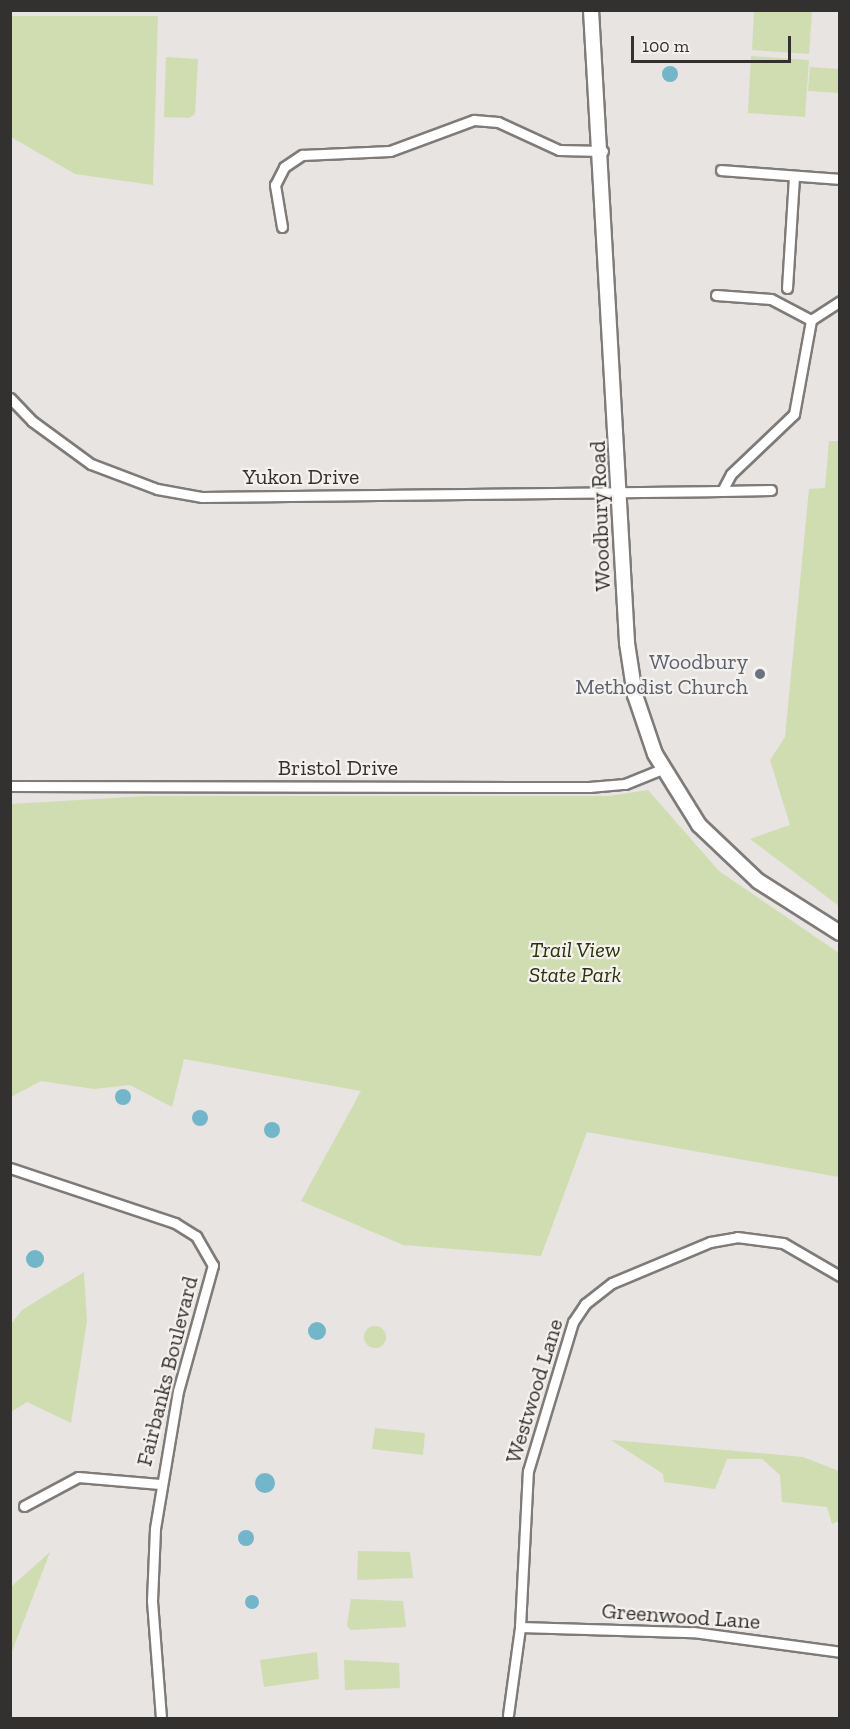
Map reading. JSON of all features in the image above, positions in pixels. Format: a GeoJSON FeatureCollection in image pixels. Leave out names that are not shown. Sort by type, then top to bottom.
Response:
{"type":"FeatureCollection","features":[{"type":"Feature","properties":{"kind":"main road","name":"Woodbury Road"},"geometry":{"type":"LineString","coordinates":[[591,11],[603,151],[632,680],[662,769],[699,825],[733,860],[840,933]]}},
{"type":"Feature","properties":{"kind":"street"},"geometry":{"type":"LineString","coordinates":[[584,10],[591,11]]}},
{"type":"Feature","properties":{"kind":"street"},"geometry":{"type":"LineString","coordinates":[[282,227],[275,185],[284,167],[302,155],[390,151],[474,120],[498,122],[559,150],[603,151]]}},
{"type":"Feature","properties":{"kind":"street"},"geometry":{"type":"LineString","coordinates":[[721,170],[840,179]]}},
{"type":"Feature","properties":{"kind":"street"},"geometry":{"type":"LineString","coordinates":[[787,288],[794,176]]}},
{"type":"Feature","properties":{"kind":"street"},"geometry":{"type":"LineString","coordinates":[[716,295],[771,299],[810,320]]}},
{"type":"Feature","properties":{"kind":"street"},"geometry":{"type":"LineString","coordinates":[[722,491],[731,474],[794,414],[810,320],[840,301]]}},
{"type":"Feature","properties":{"kind":"street","name":"Yukon Drive"},"geometry":{"type":"LineString","coordinates":[[10,398],[32,422],[91,464],[157,489],[202,497],[622,495],[771,490]]}},
{"type":"Feature","properties":{"kind":"street","name":"Bristol Drive"},"geometry":{"type":"LineString","coordinates":[[10,786],[611,787],[662,769]]}},
{"type":"Feature","properties":{"kind":"street","name":"Fairbanks Boulevard"},"geometry":{"type":"LineString","coordinates":[[10,1168],[175,1223],[207,1249],[213,1265],[208,1297],[178,1391],[160,1484],[152,1601],[161,1719]]}},
{"type":"Feature","properties":{"kind":"street","name":"Westwood Lane"},"geometry":{"type":"LineString","coordinates":[[508,1715],[520,1627],[528,1471],[573,1322],[585,1304],[612,1282],[710,1242],[737,1237],[783,1243],[840,1276]]}},
{"type":"Feature","properties":{"kind":"street"},"geometry":{"type":"LineString","coordinates":[[24,1506],[78,1477],[160,1484]]}},
{"type":"Feature","properties":{"kind":"street","name":"Greenwood Lane"},"geometry":{"type":"LineString","coordinates":[[520,1627],[693,1632],[840,1652]]}},
{"type":"Feature","properties":{"kind":"green space"},"geometry":{"type":"Polygon","coordinates":[[[754,11],[812,11],[809,54],[752,50],[754,11]]]}},
{"type":"Feature","properties":{"kind":"green space"},"geometry":{"type":"Polygon","coordinates":[[[11,16],[158,16],[153,185],[75,174],[11,137],[11,16]]]}},
{"type":"Feature","properties":{"kind":"green space"},"geometry":{"type":"Polygon","coordinates":[[[751,56],[809,60],[805,117],[748,113],[751,56]]]}},
{"type":"Feature","properties":{"kind":"green space"},"geometry":{"type":"Polygon","coordinates":[[[166,57],[198,59],[195,114],[189,118],[164,117],[166,57]]]}},
{"type":"Feature","properties":{"kind":"green space"},"geometry":{"type":"Polygon","coordinates":[[[810,67],[839,69],[839,93],[808,91],[810,67]]]}},
{"type":"Feature","properties":{"kind":"green space"},"geometry":{"type":"Polygon","coordinates":[[[829,441],[840,441],[839,906],[750,839],[790,825],[770,760],[785,737],[809,489],[825,488],[829,441]]]}},
{"type":"Feature","properties":{"kind":"green space","name":"Trail View State Park"},"geometry":{"type":"Polygon","coordinates":[[[648,790],[719,871],[839,953],[839,1177],[587,1132],[541,1256],[403,1245],[301,1201],[361,1091],[184,1059],[172,1107],[130,1085],[94,1089],[41,1081],[11,1097],[11,804],[147,796],[610,796],[648,790]]]}},
{"type":"Feature","properties":{"kind":"green space"},"geometry":{"type":"Polygon","coordinates":[[[84,1272],[87,1321],[71,1423],[27,1402],[11,1412],[11,1324],[22,1310],[84,1272]]]}},
{"type":"Feature","properties":{"kind":"green space"},"geometry":{"type":"Polygon","coordinates":[[[375,1326],[383,1329],[386,1337],[383,1345],[375,1348],[367,1345],[364,1337],[367,1329],[375,1326]]]}},
{"type":"Feature","properties":{"kind":"green space"},"geometry":{"type":"Polygon","coordinates":[[[375,1428],[425,1433],[423,1455],[372,1449],[375,1428]]]}},
{"type":"Feature","properties":{"kind":"green space"},"geometry":{"type":"Polygon","coordinates":[[[611,1440],[803,1457],[839,1471],[839,1521],[832,1524],[827,1507],[782,1502],[780,1475],[762,1459],[727,1459],[715,1489],[664,1482],[663,1474],[611,1440]]]}},
{"type":"Feature","properties":{"kind":"green space"},"geometry":{"type":"Polygon","coordinates":[[[358,1551],[410,1552],[413,1578],[357,1580],[358,1551]]]}},
{"type":"Feature","properties":{"kind":"green space"},"geometry":{"type":"Polygon","coordinates":[[[50,1552],[11,1654],[11,1587],[50,1552]]]}},
{"type":"Feature","properties":{"kind":"green space"},"geometry":{"type":"Polygon","coordinates":[[[351,1599],[403,1601],[406,1627],[351,1630],[347,1626],[351,1599]]]}},
{"type":"Feature","properties":{"kind":"green space"},"geometry":{"type":"Polygon","coordinates":[[[317,1652],[319,1679],[264,1687],[260,1660],[317,1652]]]}},
{"type":"Feature","properties":{"kind":"green space"},"geometry":{"type":"Polygon","coordinates":[[[344,1660],[399,1663],[400,1688],[345,1690],[344,1660]]]}},
{"type":"Feature","properties":{"kind":"water"},"geometry":{"type":"Polygon","coordinates":[[[670,66],[676,68],[678,74],[676,80],[670,82],[664,80],[662,74],[664,68],[670,66]]]}},
{"type":"Feature","properties":{"kind":"water"},"geometry":{"type":"Polygon","coordinates":[[[123,1089],[129,1091],[131,1097],[129,1103],[123,1105],[117,1103],[115,1097],[117,1091],[123,1089]]]}},
{"type":"Feature","properties":{"kind":"water"},"geometry":{"type":"Polygon","coordinates":[[[200,1110],[206,1112],[208,1118],[206,1124],[200,1126],[194,1124],[192,1118],[194,1112],[200,1110]]]}},
{"type":"Feature","properties":{"kind":"water"},"geometry":{"type":"Polygon","coordinates":[[[269,1122],[275,1122],[280,1130],[278,1136],[269,1138],[264,1133],[264,1127],[269,1122]]]}},
{"type":"Feature","properties":{"kind":"water"},"geometry":{"type":"Polygon","coordinates":[[[35,1250],[41,1253],[44,1259],[41,1265],[35,1268],[29,1265],[26,1259],[29,1253],[35,1250]]]}},
{"type":"Feature","properties":{"kind":"water"},"geometry":{"type":"Polygon","coordinates":[[[313,1322],[321,1322],[326,1327],[324,1338],[313,1340],[308,1335],[308,1327],[313,1322]]]}},
{"type":"Feature","properties":{"kind":"water"},"geometry":{"type":"Polygon","coordinates":[[[265,1473],[272,1476],[275,1483],[272,1490],[265,1493],[258,1490],[255,1483],[258,1476],[265,1473]]]}},
{"type":"Feature","properties":{"kind":"water"},"geometry":{"type":"Polygon","coordinates":[[[246,1530],[252,1532],[254,1538],[252,1544],[246,1546],[240,1544],[238,1538],[240,1532],[246,1530]]]}},
{"type":"Feature","properties":{"kind":"water"},"geometry":{"type":"Polygon","coordinates":[[[249,1595],[255,1595],[259,1602],[255,1609],[249,1609],[245,1605],[245,1599],[249,1595]]]}},
{"type":"Feature","properties":{"kind":"place","name":"Woodbury Methodist Church"},"geometry":{"type":"Point","coordinates":[760,674]}}]}
